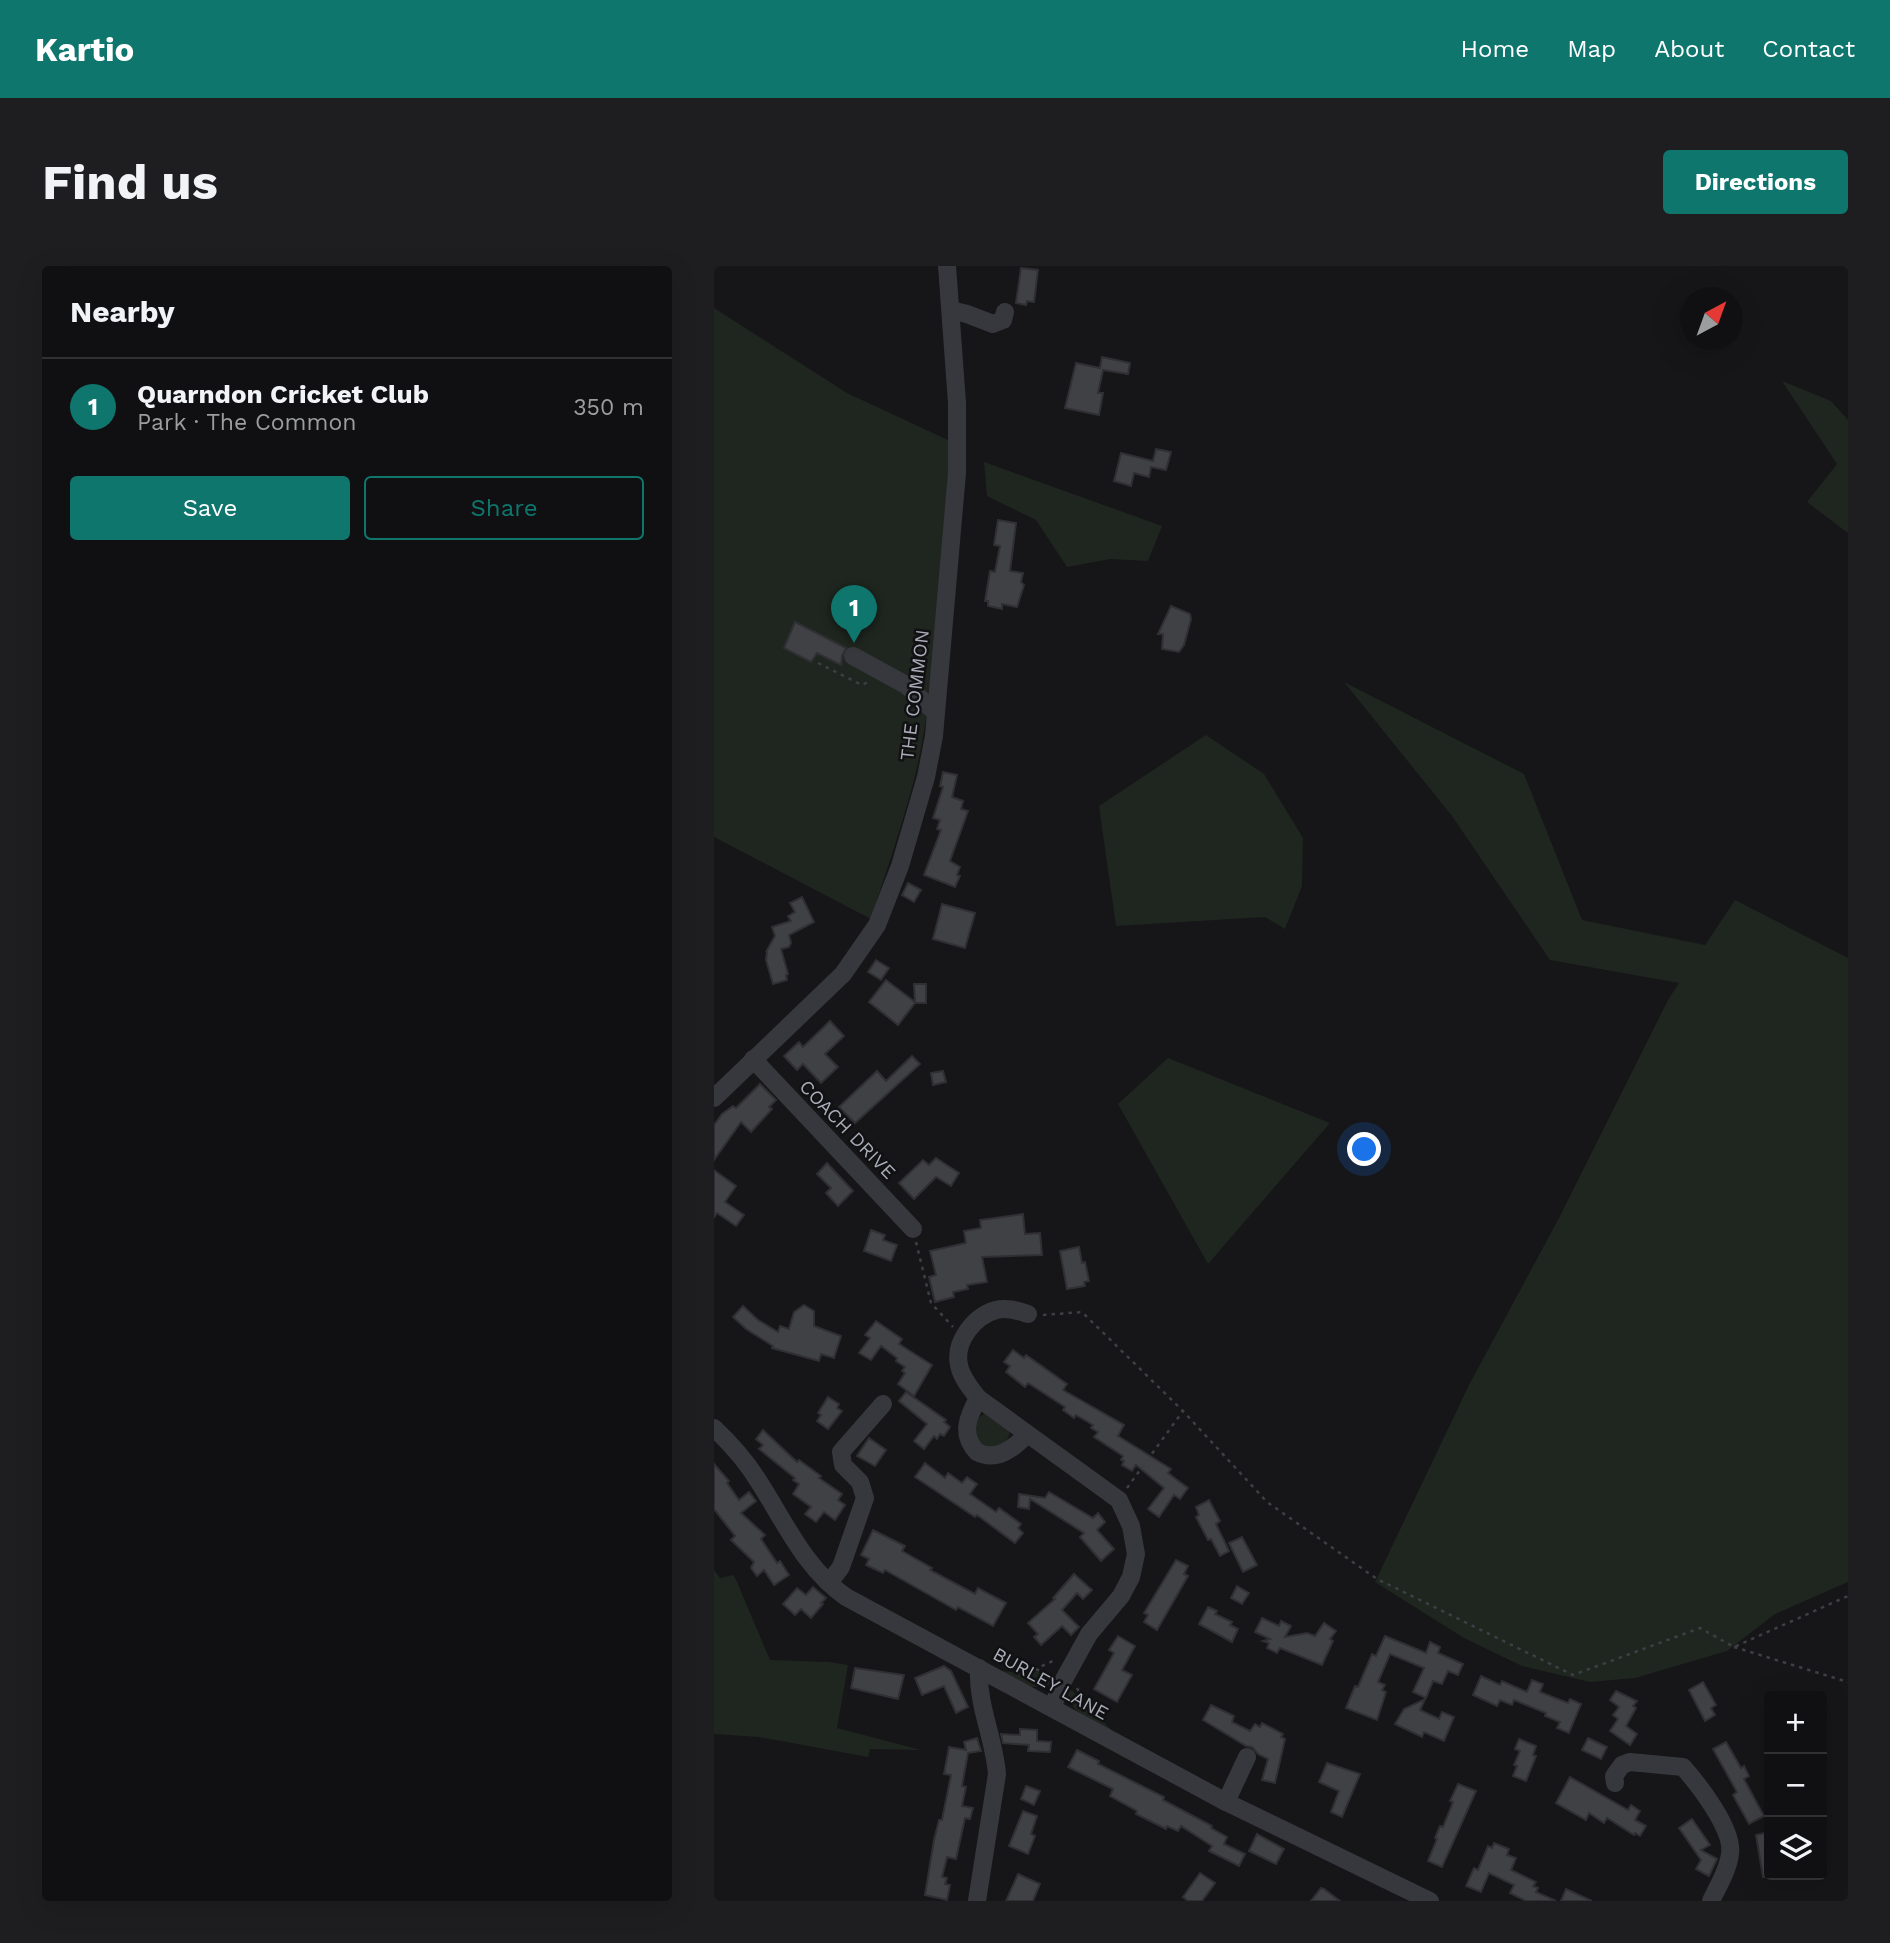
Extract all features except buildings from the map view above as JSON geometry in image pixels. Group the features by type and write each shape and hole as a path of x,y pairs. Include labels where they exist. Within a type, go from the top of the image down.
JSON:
{"street":[{"name":"THE COMMON","path":"714,1098 843,974 877,925 911,832 934,736 957,473 957,403 947,266"},
{"path":"951,310 993,324 1003,320 1005,312"},
{"path":"853,656 906,685 936,712"},
{"name":"COACH DRIVE","path":"753,1059 913,1229"},
{"path":"1033,1315 1005,1309 995,1310 981,1317 962,1337 958,1354 959,1366 969,1387 978,1398 1119,1500 1130,1527 1136,1554 1131,1577 1121,1597 1066,1660 1052,1708"},
{"path":"978,1398 968,1417 966,1433 977,1452 993,1456 1003,1453 1017,1446 1027,1434"},
{"path":"829,1583 841,1567 865,1498 860,1482 843,1465 841,1452 883,1404"},
{"name":"BURLEY LANE","path":"714,1428 744,1460 796,1544 829,1583 846,1597 1226,1802 1430,1901"},
{"path":"976,1901 997,1774 995,1755 979,1692 979,1668"},
{"path":"1226,1802 1247,1757"},
{"path":"1615,1783 1614,1776 1622,1765 1630,1762 1684,1767 1693,1778 1730,1838 1730,1854 1711,1901"}],"path":[{"path":"818,663 862,685 884,673"},
{"path":"913,1229 931,1303 962,1337"},
{"path":"1033,1315 1082,1312 1183,1411 1267,1502 1377,1579 1573,1675 1700,1628 1734,1647 1848,1682"},
{"path":"1119,1500 1183,1411"},
{"path":"1734,1647 1848,1596"},
{"path":"1013,1671 1033,1670 1066,1660 1079,1692 1097,1715"}],"shaded area":[{"path":"714,308 847,393 950,441 939,612 930,694 915,776 871,919 714,837"},
{"path":"1782,381 1831,401 1848,420 1848,533 1807,502 1837,464"},
{"path":"984,462 1162,526 1148,561 1110,559 1067,567 1036,520 987,496"},
{"path":"1344,682 1524,774 1582,920 1705,945 1735,900 1848,958 1848,1582 1775,1614 1727,1651 1635,1678 1590,1682 1522,1666 1464,1638 1375,1582 1469,1385 1559,1218 1679,983 1550,960 1452,816"},
{"path":"1206,735 1264,774 1303,838 1302,886 1285,929 1265,917 1116,926 1099,806"},
{"path":"1168,1058 1330,1123 1208,1264 1118,1104"},
{"path":"985,1414 1010,1431 1006,1441 998,1446 977,1443 974,1428 980,1416"},
{"path":"714,1570 720,1578 734,1575 770,1660 848,1665 837,1728 921,1750 870,1749 868,1757 759,1737 714,1734"},
{"path":"1001,1671 1036,1671 1056,1681 1034,1687"},
{"path":"1067,1687 1116,1734 1077,1710 1071,1704"}],"place":[{"name":"Quarndon Cricket Club","path":"854,643"}]}
